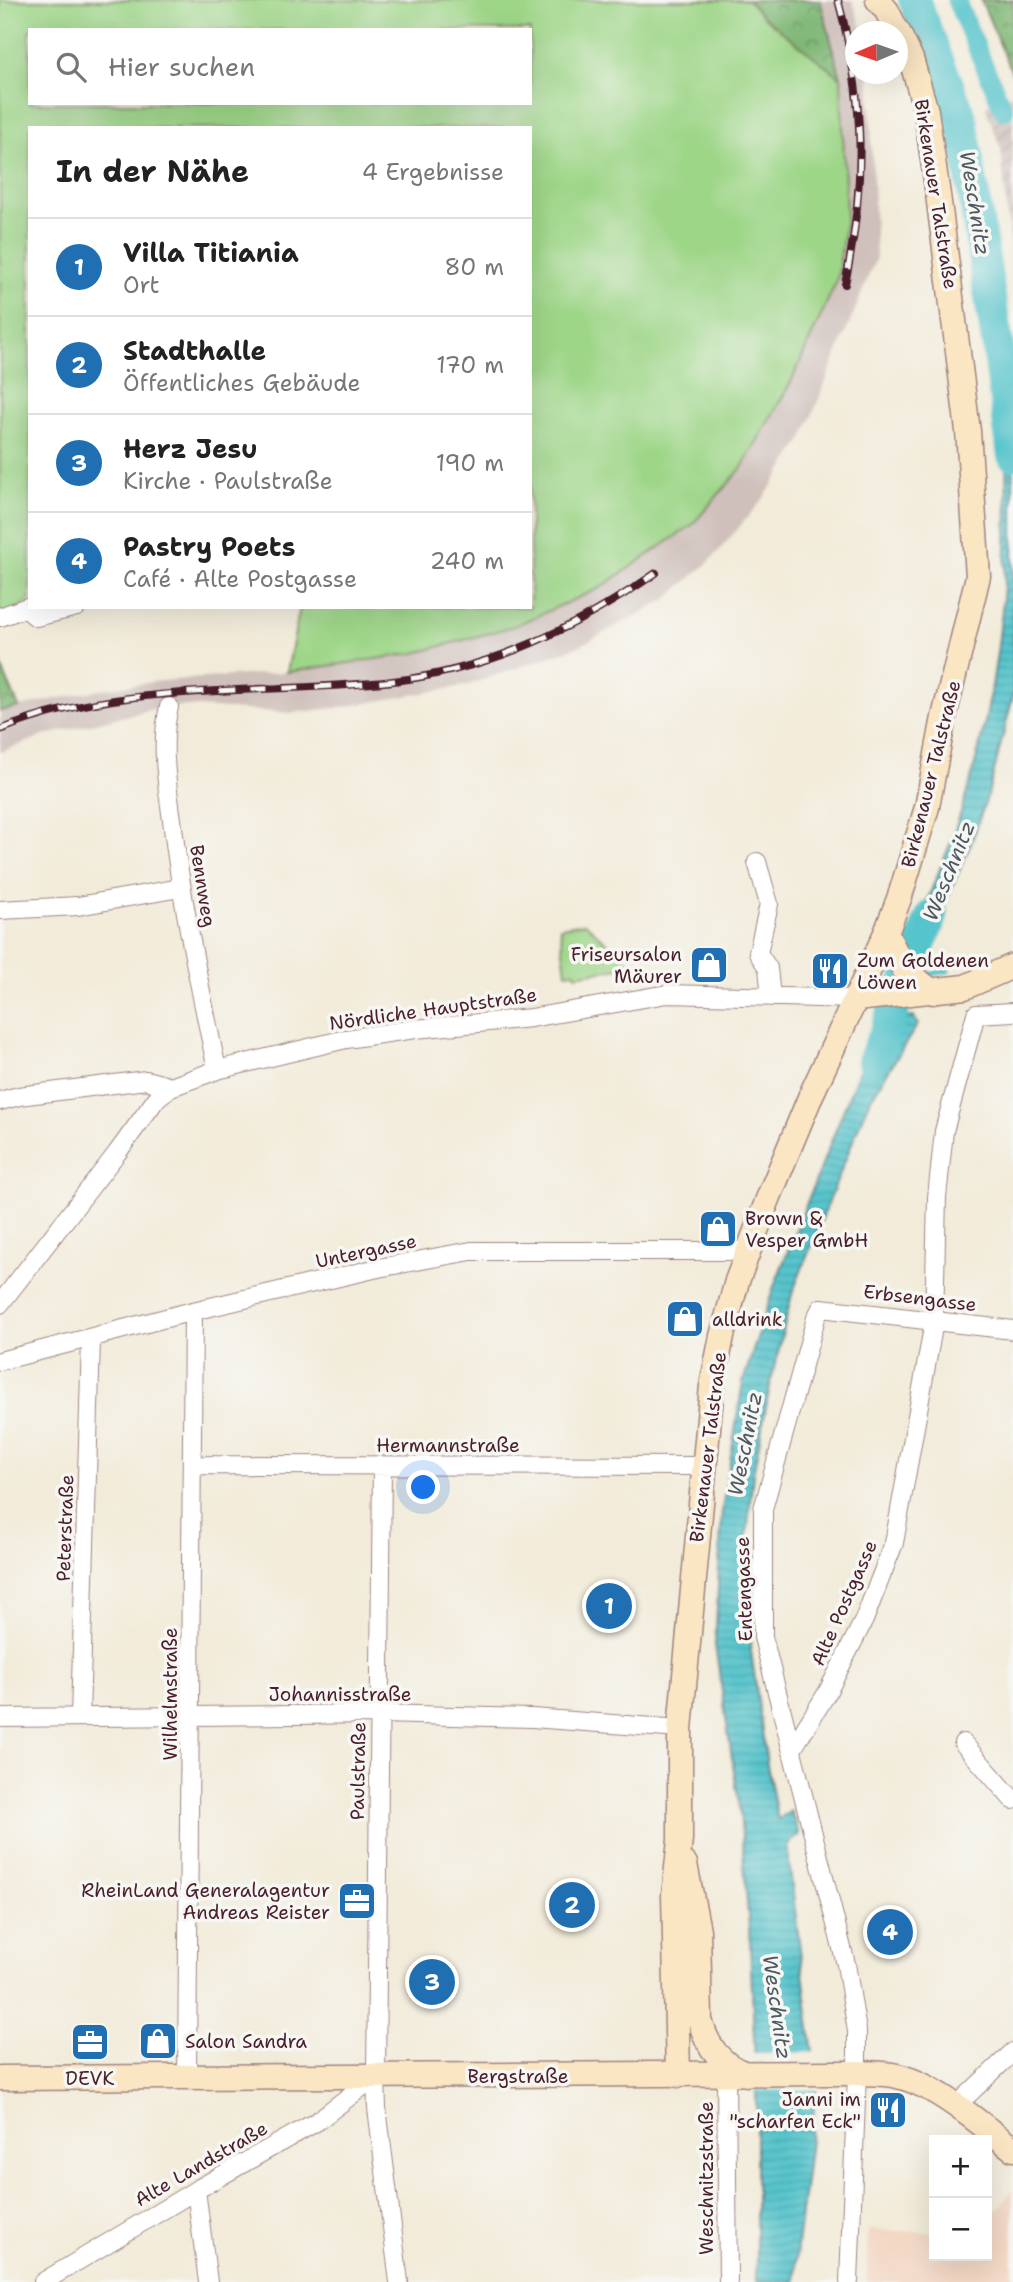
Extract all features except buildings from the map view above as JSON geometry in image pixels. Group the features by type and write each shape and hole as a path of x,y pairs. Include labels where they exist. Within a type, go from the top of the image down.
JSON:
{"main road":[{"name":"Birkenauer Talstraße","path":"878,0 892,21"},
{"name":"Birkenauer Talstraße","path":"678,2075 674,1895 680,1840 680,1729 712,1386 722,1336 749,1251 811,1095 889,941 927,807 944,717 978,576 968,431 937,189 926,111 908,53"},
{"path":"889,941 905,971 947,990"},
{"path":"861,998 947,990 1013,966"},
{"path":"680,1840 698,1930 701,2020 710,2048 737,2074"},
{"path":"678,2075 685,2067 701,2020"},
{"name":"Bergstraße","path":"0,2078 845,2073 893,2075 916,2082 956,2106 1013,2149"}],"street":[{"path":"0,617 27,607"},
{"path":"29,609 36,617 69,609"},
{"name":"Bennweg","path":"169,707 166,720 167,778 180,888 218,1070"},
{"path":"757,862 769,904 758,953 768,968 771,997"},
{"path":"0,910 78,906 180,888"},
{"path":"947,990 976,1014 1013,1013"},
{"name":"Nördliche Hauptstraße","path":"0,1304 157,1098 171,1087 218,1070 346,1039 415,1029 531,1018 667,994 861,998"},
{"name":"Alte Postgasse","path":"793,1748 827,1693 864,1620 894,1543 934,1322 937,1197 944,1131 976,1014"},
{"path":"0,1101 19,1096 146,1080 171,1087"},
{"name":"Untergasse","path":"0,1361 193,1311 378,1268 471,1251 749,1251"},
{"name":"Erbsengasse","path":"821,1308 1013,1330"},
{"name":"Entengasse","path":"793,1748 763,1637 763,1508 821,1308"},
{"name":"Wilhelmstraße","path":"187,2077 193,1311"},
{"name":"Peterstraße","path":"80,1717 91,1339"},
{"name":"Hermannstraße","path":"192,1465 704,1466"},
{"name":"Paulstraße","path":"382,1467 376,2076 377,2108 399,2282"},
{"name":"Johannisstraße","path":"0,1718 380,1714 532,1718 680,1729"},
{"path":"963,1743 1013,1800"},
{"path":"793,1748 801,1793 846,1964 856,2031 845,2073 849,2282"},
{"path":"956,2106 1013,2052"},
{"name":"Weschnitzstraße","path":"728,2282 737,2074"},
{"name":"Alte Landstraße","path":"47,2281 196,2190 316,2122 376,2076"},
{"path":"196,2190 208,2282"}],"shaded area":[{"path":"820,0 852,0 859,21 845,21 845,84 869,84 876,258 802,440 763,499 709,562 665,600 577,647 468,685 344,707 291,713 183,706 153,709 46,735 0,752 0,711 103,689 161,681 287,672 416,653 514,626 692,525 741,469 790,384 837,280 846,216 841,78"},
{"path":"1013,94 1013,280 1001,149 985,106"},
{"path":"1013,2190 1013,2282 867,2282 868,2230 929,2232 929,2261 992,2261 992,2210 997,2210"}],"green space":[{"path":"0,0 748,0 762,16 841,78 846,216 837,280 790,384 741,469 692,525 600,588 514,626 416,653 287,672 300,609 532,609 532,126 28,126 28,602 0,624"},
{"path":"748,0 820,0 841,78 762,16"},
{"path":"981,0 1013,0 1013,75"},
{"path":"0,664 19,707 0,711"},
{"path":"585,923 633,966 576,975 575,972 566,973 560,927"}],"water":[{"path":"1013,435 1013,696 989,791 972,841 921,959 908,949 908,943 956,826 973,772 996,662 1006,549 1005,436"},
{"path":"914,1017 918,1024 868,1103 792,1294 771,1381 753,1474 746,1545 748,1630 767,1765 778,1820 791,1811 799,1834 787,1846 817,2084 795,2282 756,2282 756,2087 750,1942 740,1811 715,1645 722,1510 743,1382 773,1289 877,1025"}],"pier":[{"path":"816,2052 819,2090 752,2090 751,2053"}],"waterway":[{"name":"Weschnitz","path":"914,0 962,120 1013,455"},
{"path":"956,0 1004,111"},
{"name":"Weschnitz","path":"873,1062 932,915"},
{"path":"924,975 948,971"}],"railway":[{"path":"838,0 853,72 860,142 857,211 845,284"},
{"path":"0,730 47,714 145,696 393,681 464,667 498,656 563,628 595,612 656,573"}],"place":[{"name":"Friseursalon Mäurer","path":"709,965"},
{"name":"Zum Goldenen Löwen","path":"830,971"},
{"name":"Brown & Vesper GmbH","path":"718,1229"},
{"name":"alldrink","path":"685,1319"},
{"name":"Villa Titiania","path":"609,1606"},
{"name":"RheinLand Generalagentur Andreas Reister","path":"357,1901"},
{"name":"Stadthalle","path":"572,1905"},
{"name":"Pastry Poets","path":"890,1932"},
{"name":"Herz Jesu","path":"432,1982"},
{"name":"Salon Sandra","path":"158,2041"},
{"name":"DEVK","path":"90,2042"},
{"name":"Janni im \"scharfen Eck\"","path":"888,2110"}]}
